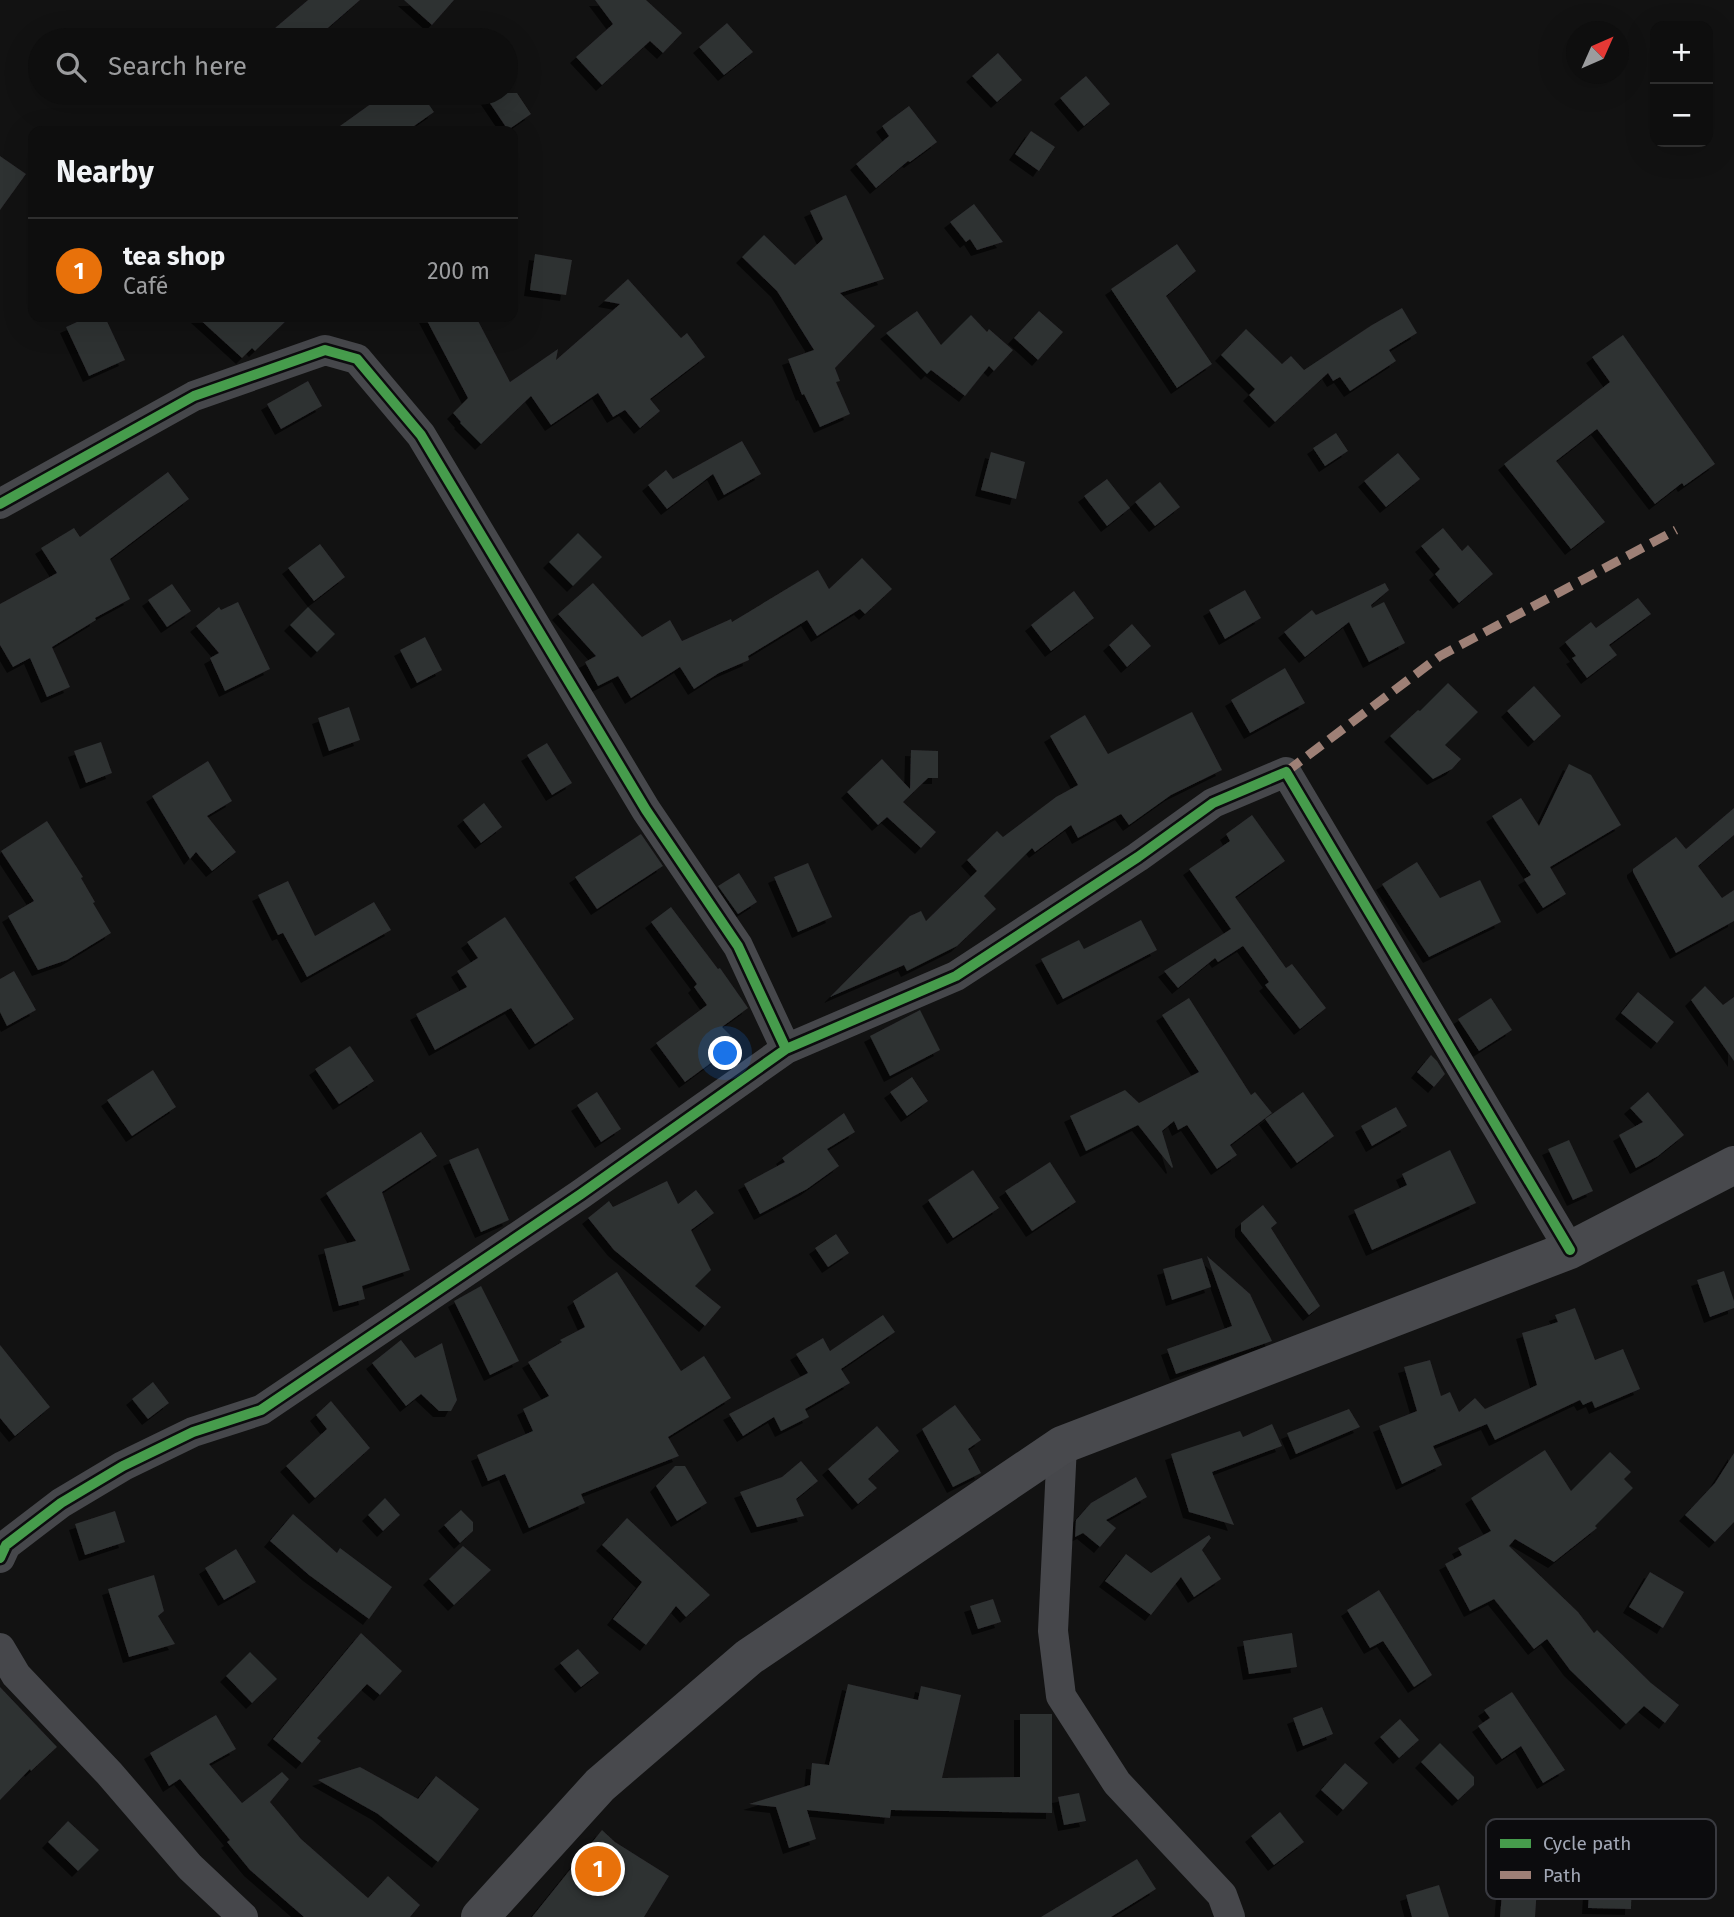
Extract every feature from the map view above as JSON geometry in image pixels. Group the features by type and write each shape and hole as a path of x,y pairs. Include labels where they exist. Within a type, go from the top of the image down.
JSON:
{"highway":[{"path":"480,1917 600,1785 749,1657 1062,1445 1570,1250 1734,1165"}],"street":[{"path":"0,504 194,396 325,351 357,359 421,435 646,810 738,946 786,1049"},
{"path":"0,1558 6,1545 61,1503 124,1466 193,1432 261,1410 581,1194 786,1049 956,976 1138,857 1213,803 1286,772 1570,1250"},
{"path":"1062,1445 1053,1631 1061,1696 1117,1783 1222,1895 1230,1917"},
{"path":"0,1647 16,1675 109,1773 190,1867 243,1917"}],"building":[{"path":"308,0 360,0 328,28 275,28"},
{"path":"404,0 454,0 432,25"},
{"path":"595,0 646,0 682,33 663,53 650,41 602,85 576,57 613,24"},
{"path":"727,23 753,52 724,75 699,47"},
{"path":"998,53 1022,80 997,102 972,76"},
{"path":"1086,76 1110,104 1084,126 1060,98"},
{"path":"518,94 531,114 514,126 505,126 491,105 518,105"},
{"path":"369,105 429,105 434,112 414,126 340,126"},
{"path":"909,106 937,142 908,161 876,188 856,164 889,136 882,126"},
{"path":"1031,131 1055,147 1039,171 1015,154"},
{"path":"0,156 26,174 0,210"},
{"path":"846,195 884,279 840,293 875,326 835,368 840,381 836,382 850,414 820,427 804,394 802,395 788,359 814,350 777,291 742,257 764,235 795,265 823,239 810,211"},
{"path":"974,204 1003,242 977,250 970,239 966,242 950,222"},
{"path":"1177,244 1196,271 1166,296 1212,364 1177,388 1111,289"},
{"path":"535,254 572,260 566,295 530,290"},
{"path":"628,279 681,338 687,333 705,357 650,399 660,411 640,428 625,410 613,417 598,393 551,425 531,396 481,444 460,423 453,413 468,398 428,322 479,322 510,382 558,349 556,360 620,304 604,301"},
{"path":"1402,308 1417,333 1389,350 1396,361 1350,391 1340,377 1333,381 1328,373 1275,422 1249,395 1255,389 1221,355 1246,329 1282,364 1291,356 1304,370"},
{"path":"917,311 941,345 971,315 987,332 989,329 1013,350 994,371 989,366 965,396 931,370 927,374 886,333"},
{"path":"1039,311 1063,332 1038,360 1014,338"},
{"path":"77,322 107,322 125,360 89,376 66,327"},
{"path":"202,322 285,322 255,351 252,348 242,358"},
{"path":"1623,335 1715,464 1684,486 1682,483 1655,504 1597,429 1556,461 1605,522 1571,549 1504,464 1610,382 1592,357"},
{"path":"308,381 322,406 281,429 267,404"},
{"path":"1336,433 1348,451 1325,466 1313,448"},
{"path":"742,441 761,474 724,495 713,474 667,509 648,485 666,470 673,479"},
{"path":"991,452 1025,462 1016,499 981,490"},
{"path":"1398,453 1420,479 1386,507 1364,481"},
{"path":"168,472 189,499 110,559 130,599 95,618 96,620 52,647 70,687 47,697 30,658 13,667 0,645 0,604 57,573 41,548 74,528 80,537"},
{"path":"1107,479 1130,508 1107,526 1084,496"},
{"path":"1160,482 1180,507 1155,526 1135,502"},
{"path":"1443,528 1462,551 1468,545 1493,574 1459,603 1435,574 1440,569 1421,546"},
{"path":"578,533 602,557 573,586 549,562"},
{"path":"320,544 345,577 314,601 288,568"},
{"path":"862,558 892,589 865,614 860,609 817,636 807,620 748,656 749,660 719,673 694,689 680,667 631,698 618,676 598,686 585,662 596,656 558,614 593,583 642,637 670,620 682,641 731,619 732,622 818,570 829,589"},
{"path":"1385,583 1389,590 1371,605 1372,608 1384,602 1405,643 1369,662 1349,622 1305,657 1284,632 1312,610 1316,615"},
{"path":"172,584 191,611 167,627 148,600"},
{"path":"1245,590 1261,618 1225,639 1209,610"},
{"path":"1074,591 1094,618 1051,651 1031,625"},
{"path":"1638,598 1651,614 1609,645 1617,655 1587,678 1572,658 1576,656 1565,642 1591,622 1596,628"},
{"path":"238,602 270,669 225,691 210,658 219,653 196,626 219,607 221,610"},
{"path":"308,607 335,634 317,652 290,625"},
{"path":"1132,624 1151,646 1127,667 1109,645"},
{"path":"425,637 442,670 417,683 400,650"},
{"path":"1285,668 1305,703 1250,733 1231,700"},
{"path":"1448,683 1478,712 1445,745 1461,759 1452,769 1433,779 1390,736"},
{"path":"1534,686 1561,716 1534,741 1507,711"},
{"path":"349,707 360,740 329,751 318,718"},
{"path":"1192,712 1222,770 1171,795 1129,825 1121,814 1078,838 1071,825 1035,852 1032,848 984,896 996,909 957,946 907,971 904,965 830,997 910,916 921,911 926,921 977,871 967,860 997,831 1003,837 1056,797 1078,785 1050,736 1085,715 1108,754"},
{"path":"101,742 112,773 86,783 74,751"},
{"path":"547,743 572,783 552,795 527,755"},
{"path":"911,750 938,751 938,778 928,778 903,802 936,832 921,848 887,817 878,825 847,792 882,759 910,789"},
{"path":"208,761 232,801 207,816 236,852 212,871 196,852 190,859 152,796"},
{"path":"1569,764 1591,775 1621,825 1550,867 1566,894 1543,908 1524,879 1531,875 1492,816 1521,798 1539,826"},
{"path":"484,803 502,827 481,843 463,820"},
{"path":"1734,808 1734,835 1698,866 1722,898 1734,890 1734,921 1676,953 1633,869 1676,837 1686,849"},
{"path":"1252,815 1285,861 1235,897 1286,968 1292,964 1326,1008 1300,1029 1265,985 1269,982 1243,946 1218,962 1215,958 1178,988 1164,971 1231,929 1189,869 1230,841 1226,834"},
{"path":"47,821 83,877 81,878 95,902 93,903 111,933 67,960 38,970 8,916 34,901 1,851"},
{"path":"641,834 663,866 597,909 575,877"},
{"path":"1417,862 1440,898 1480,880 1501,922 1429,957 1382,884"},
{"path":"808,863 832,917 798,932 774,877"},
{"path":"739,873 757,902 738,914 718,886"},
{"path":"288,881 315,936 374,902 391,930 307,977 283,933 278,935 258,895"},
{"path":"671,907 748,1008 722,1027 738,1043 685,1082 656,1043 707,1005 694,987 697,984 651,922"},
{"path":"505,917 574,1019 535,1044 511,1008 435,1050 416,1014 467,987 457,971 478,958 467,942"},
{"path":"1141,920 1157,950 1063,999 1041,959 1079,940 1084,949"},
{"path":"14,971 36,1010 7,1026 0,1012 0,979"},
{"path":"1705,986 1723,1005 1734,997 1734,1061 1691,1000"},
{"path":"1638,992 1674,1022 1657,1043 1621,1013"},
{"path":"1189,998 1251,1095 1255,1092 1272,1113 1230,1145 1237,1155 1217,1169 1187,1125 1178,1130 1174,1121 1162,1131 1172,1168 1138,1125 1086,1151 1070,1116 1125,1090 1139,1103 1199,1072 1162,1015"},
{"path":"1491,998 1512,1030 1479,1051 1458,1019"},
{"path":"920,1010 940,1050 890,1076 870,1036"},
{"path":"350,1046 374,1081 339,1104 315,1069"},
{"path":"1431,1055 1445,1074 1434,1087 1417,1072"},
{"path":"153,1070 176,1107 132,1136 107,1100"},
{"path":"912,1077 928,1101 907,1116 890,1092"},
{"path":"597,1092 621,1129 601,1142 577,1105"},
{"path":"1303,1092 1334,1136 1297,1163 1265,1119"},
{"path":"1648,1092 1684,1135 1658,1156 1636,1168 1619,1135 1643,1122 1630,1108"},
{"path":"1396,1107 1407,1126 1372,1146 1361,1126"},
{"path":"844,1113 855,1132 827,1149 839,1166 807,1189 760,1214 744,1184 785,1162 782,1158"},
{"path":"421,1132 437,1156 382,1192 410,1270 362,1286 365,1299 339,1306 324,1249 356,1241 326,1193"},
{"path":"1569,1140 1593,1191 1573,1200 1548,1149"},
{"path":"478,1148 509,1220 481,1232 449,1160"},
{"path":"1450,1150 1476,1203 1372,1250 1354,1210 1407,1185 1402,1174"},
{"path":"1050,1162 1076,1202 1032,1231 1005,1191"},
{"path":"973,1170 999,1208 953,1238 928,1200"},
{"path":"667,1181 678,1204 696,1190 714,1213 691,1230 711,1270 695,1286 721,1307 705,1326 614,1250 588,1218 609,1201 613,1207"},
{"path":"1263,1205 1277,1223 1271,1228 1320,1306 1309,1315 1241,1231 1241,1223"},
{"path":"836,1234 849,1253 828,1267 815,1248"},
{"path":"1207,1256 1250,1294 1272,1341 1176,1374 1167,1349 1232,1326"},
{"path":"1202,1258 1211,1287 1172,1300 1163,1269"},
{"path":"1724,1271 1734,1308 1710,1317 1697,1280"},
{"path":"617,1272 681,1371 704,1356 731,1398 668,1437 679,1456 581,1494 585,1503 529,1528 505,1474 488,1481 477,1455 533,1431 523,1409 549,1396 528,1362 585,1327 573,1301"},
{"path":"481,1286 519,1361 490,1375 454,1301"},
{"path":"1575,1308 1595,1360 1623,1349 1640,1389 1595,1408 1592,1401 1583,1405 1580,1400 1495,1440 1487,1424 1433,1446 1442,1465 1402,1484 1379,1426 1417,1411 1404,1367 1430,1360 1441,1396 1450,1392 1459,1412 1475,1398 1485,1409 1537,1385 1522,1333 1558,1322 1555,1315"},
{"path":"883,1315 895,1332 841,1369 850,1383 805,1409 809,1417 781,1431 774,1417 743,1436 729,1414 808,1373 796,1354 823,1338 830,1351"},
{"path":"401,1340 415,1358 442,1343 457,1400 451,1411 439,1411 421,1394 406,1406 372,1363"},
{"path":"0,1345 50,1407 15,1436 0,1418"},
{"path":"153,1382 169,1403 148,1419 132,1399"},
{"path":"331,1401 370,1448 315,1498 286,1466 327,1429 316,1415"},
{"path":"955,1405 981,1440 968,1449 981,1473 953,1487 922,1429"},
{"path":"1349,1409 1360,1427 1296,1454 1287,1433"},
{"path":"1272,1424 1282,1446 1212,1472 1234,1525 1189,1512 1171,1454 1240,1431 1243,1437"},
{"path":"877,1426 899,1451 868,1479 877,1488 858,1504 828,1469"},
{"path":"1545,1450 1571,1491 1610,1452 1631,1472 1624,1479 1633,1488 1595,1526 1597,1528 1554,1562 1515,1539 1509,1546 1578,1612 1594,1633 1597,1630 1651,1683 1679,1705 1665,1723 1644,1706 1626,1724 1570,1670 1547,1639 1534,1649 1494,1599 1470,1611 1445,1564 1462,1555 1458,1548 1491,1531 1471,1498"},
{"path":"1734,1453 1734,1522 1715,1542 1685,1515 1715,1483"},
{"path":"801,1461 818,1481 796,1499 804,1516 757,1527 740,1492 782,1477"},
{"path":"675,1466 685,1466 707,1503 677,1521 656,1486"},
{"path":"1136,1477 1147,1497 1106,1520 1116,1528 1100,1547 1083,1533 1075,1537 1076,1520 1091,1503"},
{"path":"385,1498 400,1515 383,1531 368,1515"},
{"path":"461,1510 473,1522 473,1531 460,1543 444,1525"},
{"path":"115,1511 125,1542 85,1555 75,1524"},
{"path":"293,1514 337,1553 340,1548 392,1587 369,1619 309,1575 270,1541"},
{"path":"627,1518 710,1595 686,1617 676,1606 646,1645 613,1619 642,1582 602,1545"},
{"path":"1209,1535 1211,1538 1202,1550 1221,1579 1194,1597 1181,1577 1151,1615 1105,1581 1126,1554 1151,1573"},
{"path":"463,1546 491,1570 454,1605 429,1579"},
{"path":"236,1549 256,1582 224,1600 205,1568"},
{"path":"1650,1572 1684,1592 1663,1628 1629,1607"},
{"path":"154,1575 164,1611 158,1616 175,1644 129,1657 108,1589"},
{"path":"1379,1590 1432,1675 1414,1687 1383,1641 1370,1648 1347,1610"},
{"path":"993,1599 1001,1622 978,1629 970,1606"},
{"path":"361,1633 402,1671 380,1695 367,1684 317,1738 321,1741 302,1763 273,1739"},
{"path":"1292,1633 1297,1667 1249,1674 1243,1641"},
{"path":"578,1649 599,1673 581,1687 560,1663"},
{"path":"250,1652 277,1679 252,1703 226,1676"},
{"path":"848,1684 918,1700 921,1686 961,1695 942,1778 1020,1777 1020,1714 1052,1714 1052,1813 891,1810 890,1818 807,1810 816,1839 789,1848 776,1807 749,1804 810,1785 812,1763 829,1765"},
{"path":"0,1687 57,1747 31,1771 30,1769 0,1800"},
{"path":"1512,1692 1565,1770 1543,1783 1521,1746 1502,1759 1478,1726 1490,1718 1484,1710"},
{"path":"1322,1707 1333,1734 1303,1746 1293,1718"},
{"path":"216,1715 236,1749 209,1764 242,1803 282,1772 289,1779 270,1802 301,1839 368,1898 388,1876 420,1905 410,1917 304,1917 250,1870 227,1842 230,1840 180,1779 169,1786 150,1753"},
{"path":"1400,1719 1419,1740 1399,1758 1380,1737"},
{"path":"1440,1743 1474,1777 1474,1785 1458,1800 1421,1762"},
{"path":"1345,1763 1368,1783 1343,1810 1321,1790"},
{"path":"360,1767 418,1799 436,1776 479,1809 438,1862 378,1814 318,1780"},
{"path":"1079,1793 1086,1821 1064,1825 1058,1797"},
{"path":"1280,1812 1304,1842 1274,1865 1251,1836"},
{"path":"68,1821 99,1850 78,1871 48,1842"},
{"path":"602,1830 615,1842 669,1876 644,1917 532,1917"},
{"path":"1137,1859 1156,1889 1111,1917 1041,1917"},
{"path":"1439,1885 1449,1917 1412,1917 1406,1895"},
{"path":"1501,1899 1536,1899 1535,1917 1500,1917"},
{"path":"1589,1899 1631,1899 1631,1909 1588,1908"}],"marked path":[{"path":"1286,772 1440,656 1676,530"}],"cycle path":[{"path":"0,504 194,396 325,350 357,359 421,435 646,810 738,946 786,1049 956,976 1138,857 1213,803 1286,772 1570,1250"},
{"path":"0,1558 6,1545 61,1503 123,1466 193,1432 261,1410 581,1194 786,1049"}],"place":[{"name":"tea shop","path":"598,1869"}]}
